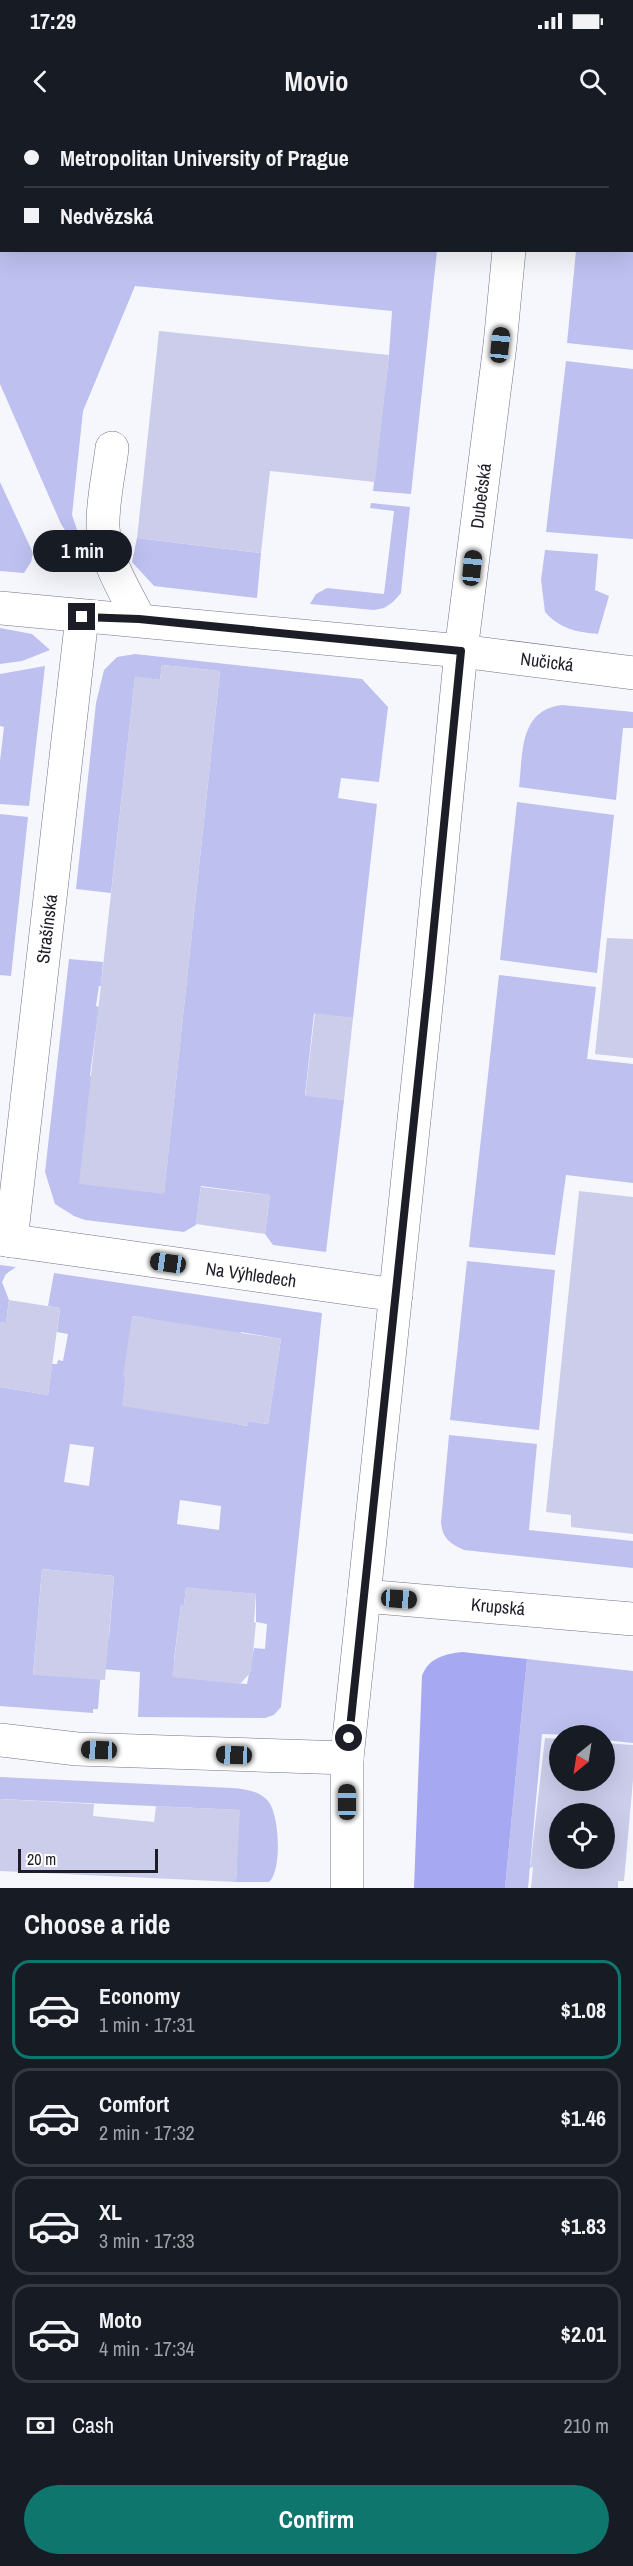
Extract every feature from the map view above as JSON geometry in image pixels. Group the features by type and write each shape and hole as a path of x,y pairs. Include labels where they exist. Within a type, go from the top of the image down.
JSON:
{"street":[{"name":"Dubečská","path":"347,1888 347,1758 461,651 509,252"},
{"path":"112,448 103,516 104,539 113,565 139,619"},
{"name":"Nučická","path":"0,608 82,617 139,619 461,651 633,673"},
{"name":"Strašínská","path":"5,1240 82,617"},
{"name":"Na Výhledech","path":"5,1240 396,1295"},
{"name":"Krupská","path":"364,1596 633,1619"},
{"path":"0,1740 77,1749 347,1758"}],"shaded area":[{"path":"0,252 437,252 411,494 373,491 392,311 135,286 83,411 72,515 82,544 75,545 61,524 0,384"},
{"path":"576,252 633,252 633,350 567,343"},
{"path":"566,361 633,369 633,539 546,532"},
{"path":"0,482 33,553 31,562 24,573 0,571"},
{"path":"371,503 410,507 401,593 384,608 374,610 310,604 316,594 327,588 384,594 394,511 370,508"},
{"path":"137,538 261,553 257,598 154,586 132,562"},
{"path":"545,550 598,554 595,590 609,596 598,634 569,629 545,612 541,580"},
{"path":"0,628 32,634 50,650 22,661 0,664"},
{"path":"135,654 362,679 388,707 379,782 341,778 338,798 377,804 353,1018 314,1014 305,1095 344,1100 326,1252 273,1245 265,1234 270,1195 201,1186 196,1225 184,1232 85,1220 55,1204 45,1172 69,959 103,962 96,1006 99,1007 90,1075 164,1193 220,671 162,665 160,680 135,677 111,893 76,889 96,703 104,670 117,657"},
{"path":"45,666 29,806 0,804 0,761 4,727 0,726 0,674"},
{"path":"562,705 633,712 633,728 623,728 616,800 519,787 523,747 531,724 538,715"},
{"path":"517,802 614,815 597,973 500,960"},
{"path":"0,814 28,817 11,976 0,975"},
{"path":"499,975 596,987 587,1059 633,1064 633,1183 566,1175 555,1255 469,1247"},
{"path":"467,1261 555,1270 539,1430 450,1420"},
{"path":"0,1265 16,1267 6,1274 2,1282 9,1300 6,1323 0,1322"},
{"path":"54,1273 322,1313 281,1707 274,1715 265,1718 138,1717 140,1672 101,1669 98,1709 93,1709 93,1713 0,1706 0,1387 48,1395 52,1364 57,1364 58,1360 63,1361 68,1334 57,1332 60,1308 48,1306","holes":["133,1316 241,1335 241,1332 281,1339 268,1424 248,1421 247,1426 123,1402","70,1444 94,1447 89,1486 64,1482","180,1500 221,1506 219,1530 177,1524","42,1569 114,1576 109,1637 33,1675","186,1588 256,1594 256,1622 267,1624 265,1649 254,1648 247,1684 177,1677 174,1659 181,1605 184,1605"]},
{"path":"449,1435 537,1444 529,1530 633,1541 633,1568 464,1550 451,1543 443,1532 441,1522"},
{"path":"462,1652 527,1659 505,1888 414,1888 422,1676 428,1665 438,1658"},
{"path":"527,1659 633,1671 633,1743 615,1741 615,1725 549,1725 549,1734 542,1734 528,1888 505,1888"},
{"path":"0,1777 233,1788 257,1793 268,1801 275,1818 278,1855 273,1876 269,1882 236,1882 239,1810 0,1799"}],"building":[{"path":"159,331 389,355 375,482 270,471 261,553 137,538"},
{"path":"162,665 220,671 164,1194 79,1184 135,676 160,680"},
{"path":"607,938 633,939 633,1058 595,1054"},
{"path":"315,1013 353,1018 344,1100 305,1096"},
{"path":"201,1187 270,1195 265,1234 196,1224"},
{"path":"579,1191 633,1197 633,1534 571,1527 571,1515 546,1512"},
{"path":"9,1300 60,1308 48,1395 0,1387 0,1322 6,1323"},
{"path":"132,1316 281,1339 268,1424 248,1421 248,1426 122,1406 126,1377 123,1376"},
{"path":"42,1569 114,1576 105,1680 33,1675"},
{"path":"186,1587 256,1594 254,1622 256,1623 251,1672 240,1684 172,1677 181,1605 184,1605"},
{"path":"545,1738 549,1738 549,1791 615,1791 615,1744 633,1745 633,1780 624,1881 618,1881 618,1888 531,1888 533,1867 530,1868"},
{"path":"0,1799 94,1804 93,1816 154,1822 156,1806 240,1810 236,1882 0,1871"}],"route":[{"path":"82,617 139,619 461,651 349,1738"}]}
